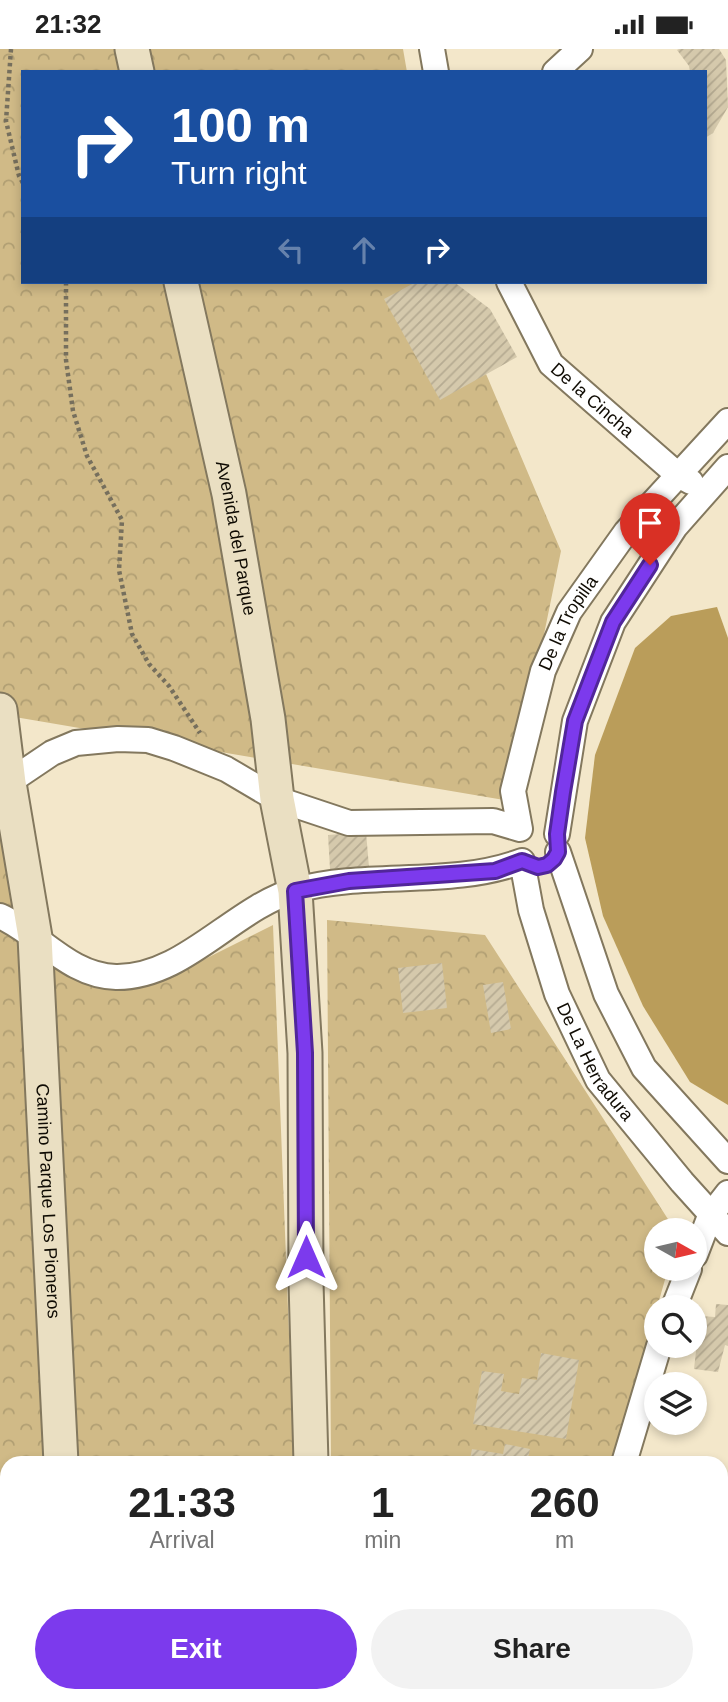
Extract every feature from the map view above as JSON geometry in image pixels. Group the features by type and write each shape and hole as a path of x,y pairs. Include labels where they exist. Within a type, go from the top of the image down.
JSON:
{"main road":[{"path":"132,49 137,70"},
{"name":"Avenida del Parque","path":"181,284 229,494 268,719 277,799 295,891"},
{"path":"0,710 5,785"},
{"name":"Camino Parque Los Pioneros","path":"5,785 35,937 61,1456"},
{"path":"295,891 305,1053 306,1282 311,1456"}],"street":[{"path":"432,49 436,70"},
{"path":"557,70 580,49"},
{"name":"De la Cincha","path":"510,284 551,363 678,475 706,492"},
{"name":"De la Tropilla","path":"520,829 513,791 543,671 569,612 626,532 728,421"},
{"path":"728,467 675,527 613,622 575,721 558,843 554,859 547,865 529,866 516,854 514,846 520,829 527,824 544,822 558,843 606,993 644,1068 728,1161"},
{"path":"5,785 52,753 76,743 118,739 148,740 226,769 277,799 349,823 493,821 520,829"},
{"path":"0,916 35,937 64,960 99,975 134,976 166,965 214,937 253,909 295,891 349,881 495,871 522,861"},
{"name":"De La Herradura","path":"522,861 531,910 557,994 598,1080 719,1224"},
{"path":"707,1240 719,1224 728,1193"},
{"path":"626,1456 655,1358"}],"path":[{"path":"11,49 6,121 21,180"},
{"path":"66,284 66,360 73,411 87,456 122,520 120,570 132,634 149,664 169,687 226,769"}],"green space":[{"path":"0,49 403,49 407,70 21,70 21,284 450,284 453,296 561,551 510,801 3,715 26,965 199,962 273,925 294,1456 0,1456"},
{"path":"327,920 485,935 667,1218 644,1218 644,1281 665,1281 661,1295 644,1295 644,1354 615,1456 331,1456"}],"shaded area":[{"path":"717,607 728,638 728,1105 690,1082 643,1006 603,916 585,838 595,755 635,648 671,616"}],"building":[{"path":"719,49 726,60 728,107 713,133 707,137 707,70 690,70 677,50"},
{"path":"412,284 457,284 490,309 517,357 440,400 384,299"},
{"path":"366,832 369,867 330,869 328,835"},
{"path":"442,963 447,1008 403,1013 398,968"},
{"path":"503,982 511,1029 491,1033 483,985"},
{"path":"716,1304 728,1305 728,1346 725,1345 718,1372 694,1369 695,1358 707,1358 707,1316 715,1317"},
{"path":"541,1353 579,1360 566,1439 473,1424 482,1371 504,1374 501,1391 519,1394 522,1378 537,1380"},
{"path":"505,1444 530,1449 528,1456 471,1456 472,1449 503,1454"}],"route":[{"path":"306,1257 305,1053 295,891 349,881 495,871 522,861 529,866 538,867 547,865 554,859 558,852 557,834 575,721 613,622 650,565"}]}
